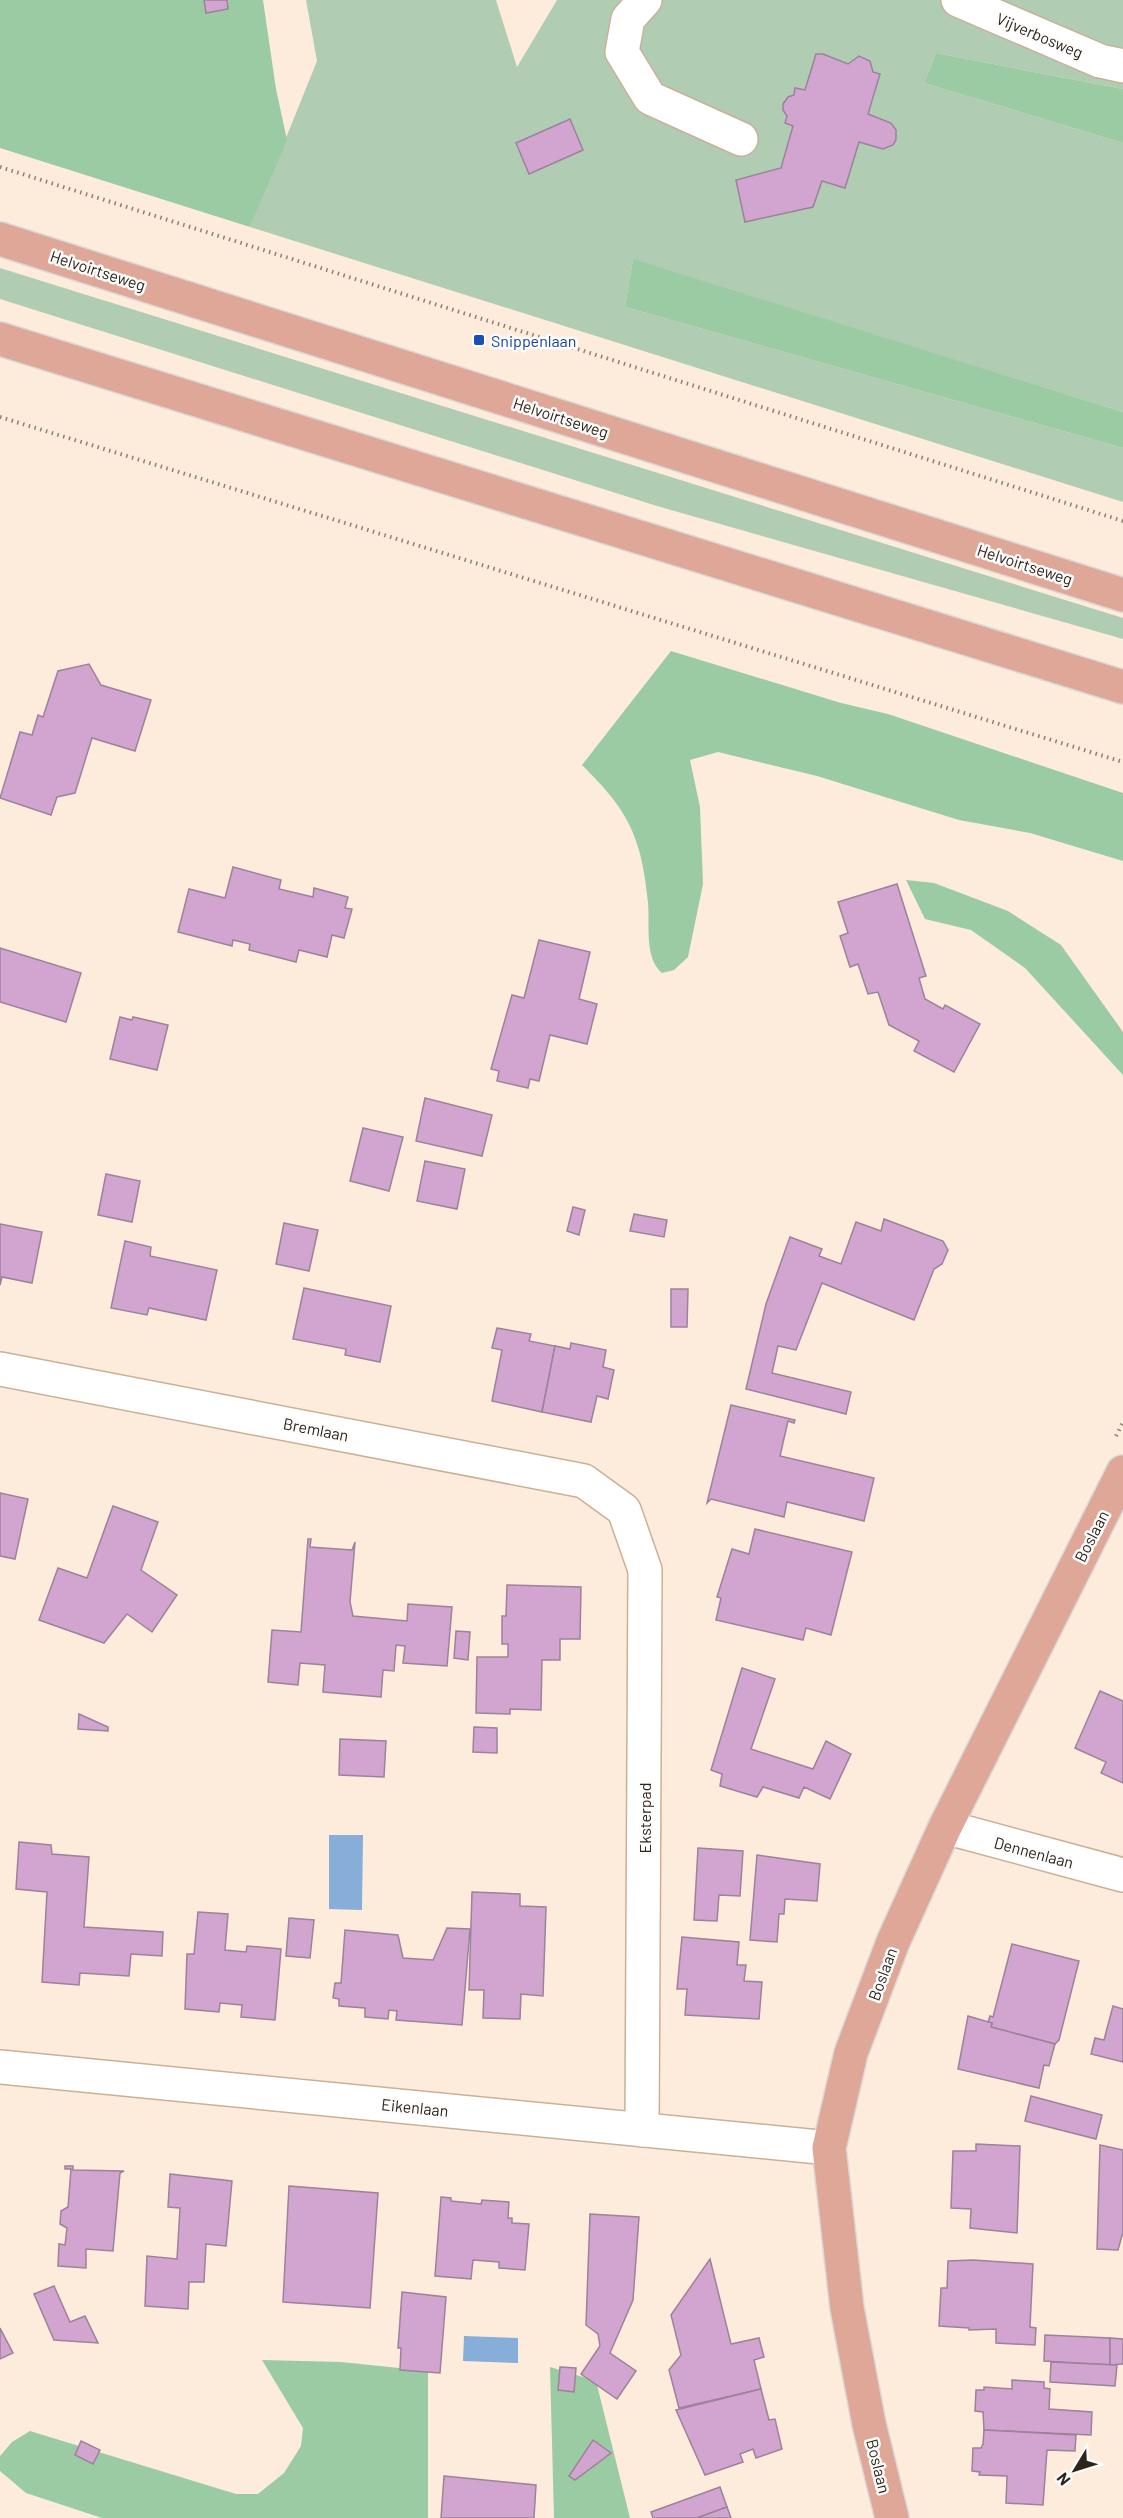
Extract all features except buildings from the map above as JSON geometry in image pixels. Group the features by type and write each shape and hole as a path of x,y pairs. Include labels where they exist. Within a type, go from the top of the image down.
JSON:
{"main road":[{"name":"Helvoirtseweg","path":"0,239 1123,595"},
{"path":"0,339 1123,687"},
{"name":"Boslaan","path":"892,2518 869,2424 847,2308 829,2148 851,2053 893,1942 945,1827 1114,1513 1123,1472"}],"street":[{"path":"645,0 628,19 622,52 650,98 741,139"},
{"name":"Vijverbosweg","path":"958,0 1100,61 1123,66"},
{"name":"Bremlaan","path":"0,1369 584,1481 624,1509"},
{"name":"Eksterpad","path":"624,1509 645,1570 642,2130"},
{"name":"Dennenlaan","path":"945,1827 1123,1875"},
{"name":"Eikenlaan","path":"0,2067 829,2148"}],"path":[{"path":"0,167 1123,521"},
{"path":"0,417 663,623 1123,762"}],"green space":[{"path":"0,0 263,0 276,89 287,140 250,227 0,148"},
{"path":"306,0 496,0 517,67 557,0 1123,0 1123,89 936,53 924,83 1123,143 1123,412 633,260 625,307 1123,448 1123,502 250,227 317,61"},
{"path":"936,53 1123,89 1123,143 924,83"},
{"path":"633,259 1123,412 1123,448 625,307"},
{"path":"0,268 1123,618 1123,639 657,506 0,299"},
{"path":"671,651 841,703 888,714 1123,793 1123,861 1030,833 959,820 817,776 718,752 690,760 700,807 703,884 688,957 674,970 662,973 652,959 650,950 645,880 633,832 614,801 582,765"},
{"path":"906,880 934,883 1008,911 1061,945 1123,1032 1123,1075 1025,968 971,930 925,919"},
{"path":"262,2360 341,2362 428,2371 428,2518 102,2518 26,2493 0,2471 0,2456 12,2442 30,2431 236,2494 258,2494 284,2473 301,2446 303,2428"},
{"path":"550,2367 596,2381 630,2518 554,2518"}],"water":[{"path":"329,1835 363,1835 362,1910 329,1909"},
{"path":"464,2336 518,2338 518,2363 463,2361"}],"place":[{"name":"Snippenlaan","path":"479,340"}]}
